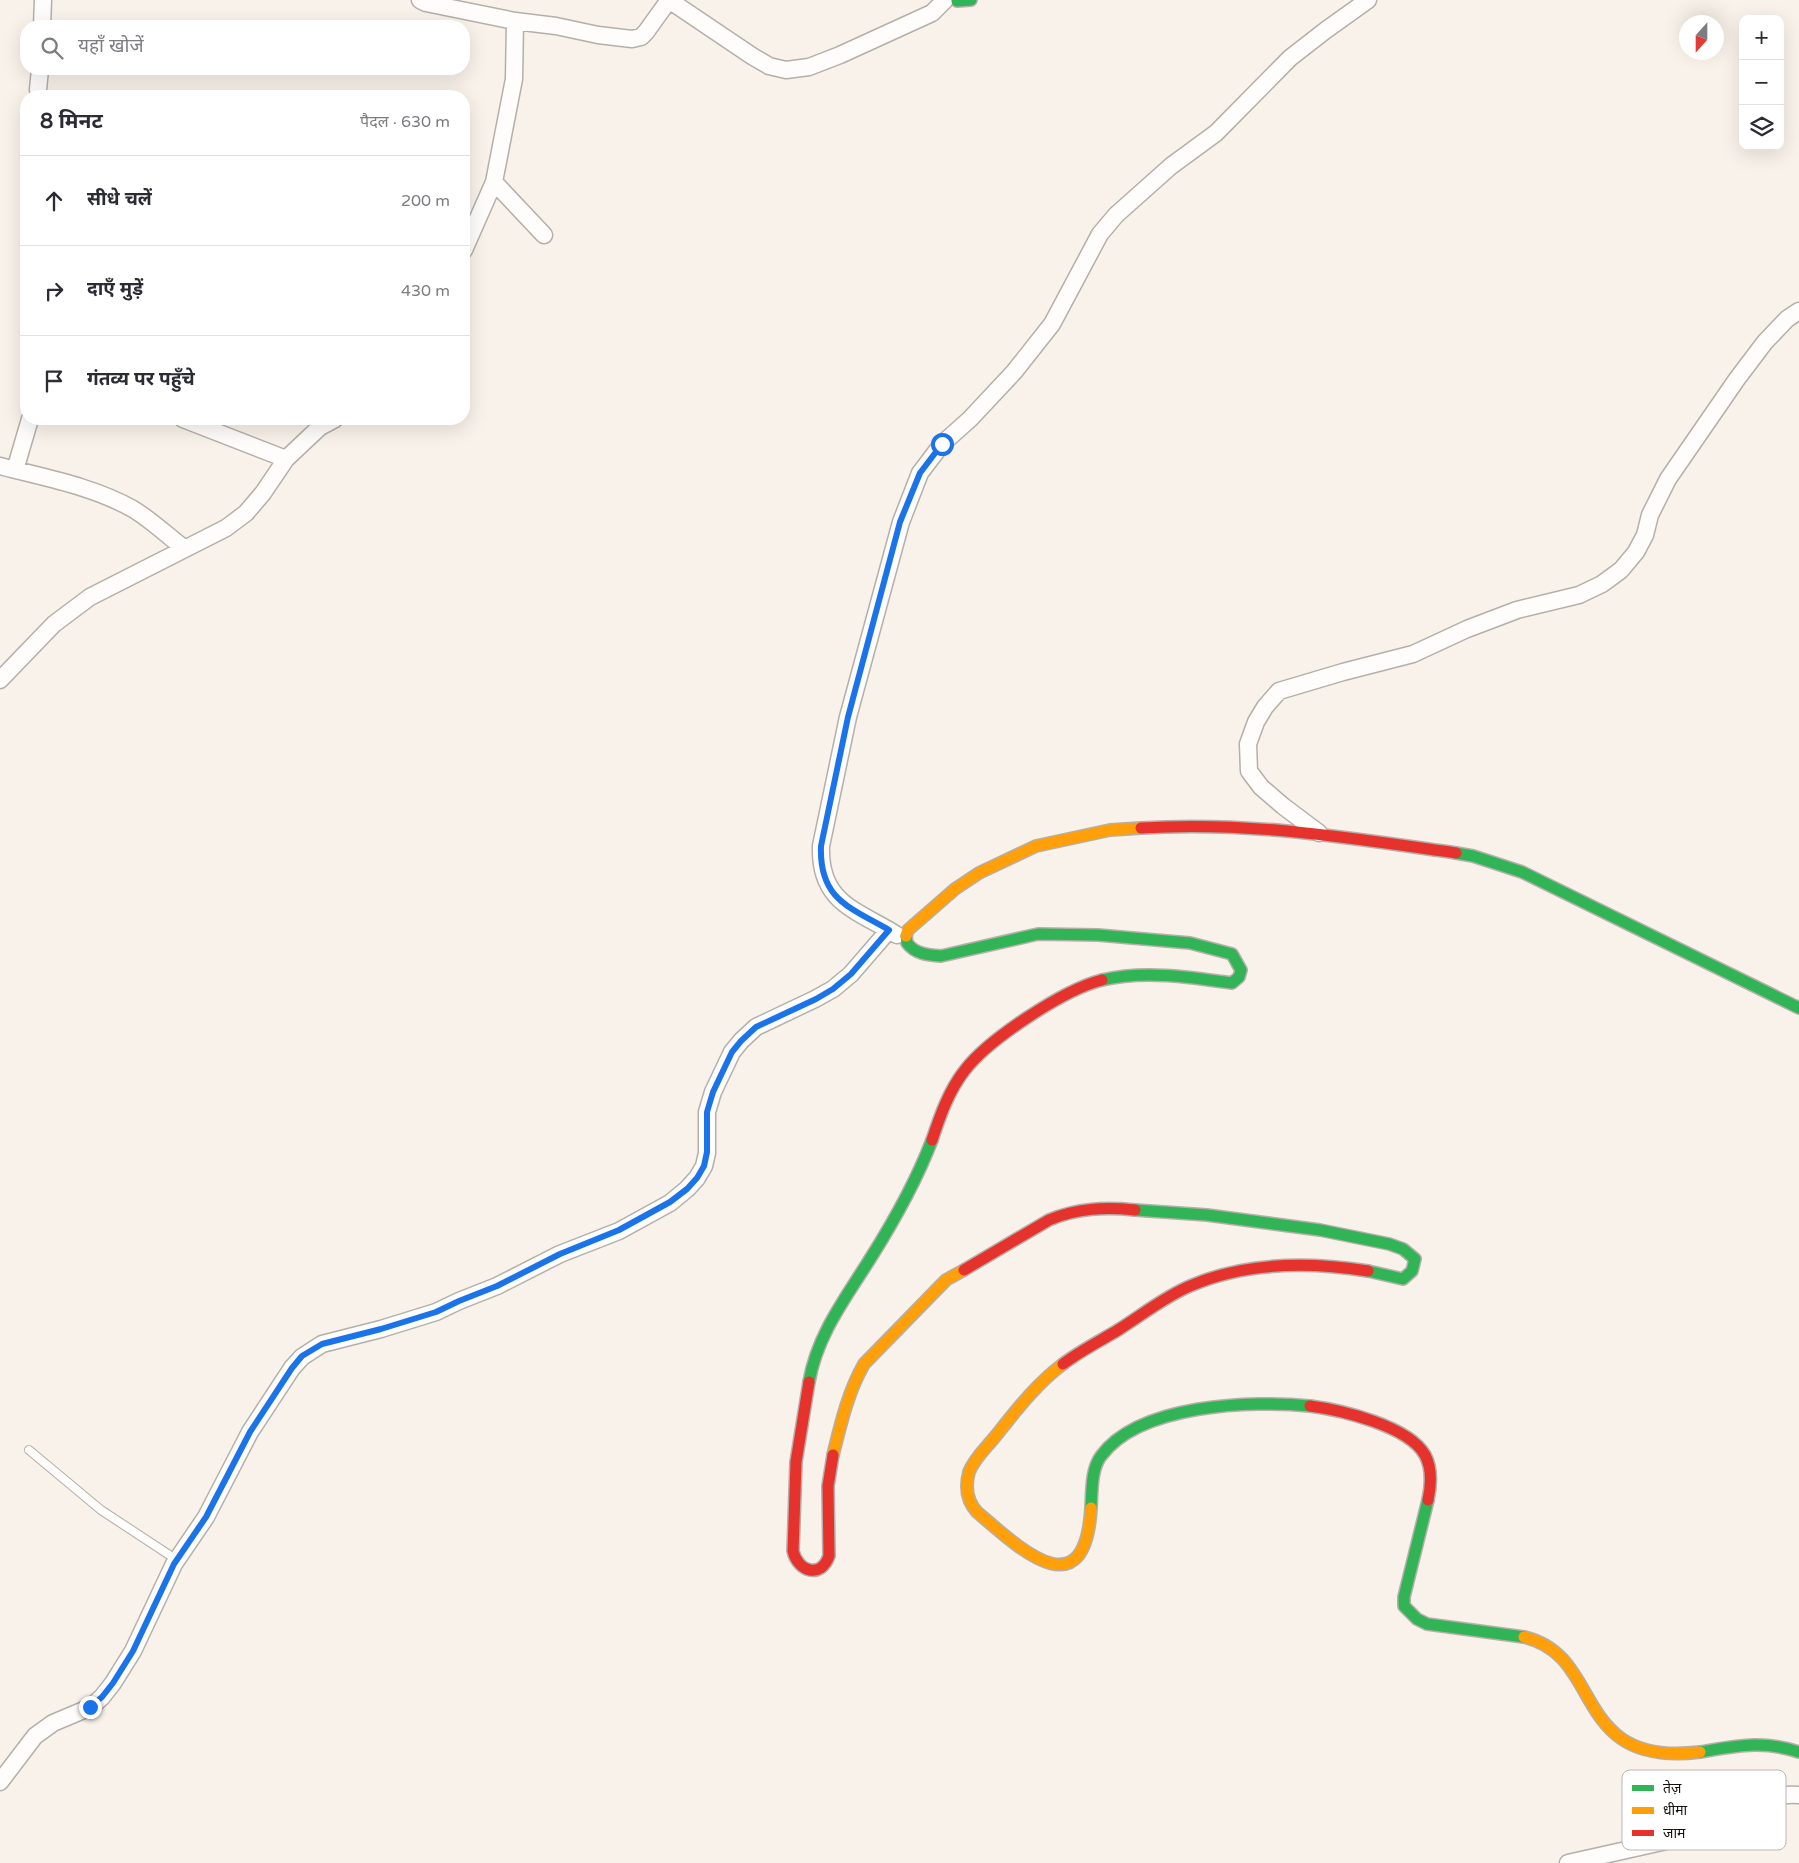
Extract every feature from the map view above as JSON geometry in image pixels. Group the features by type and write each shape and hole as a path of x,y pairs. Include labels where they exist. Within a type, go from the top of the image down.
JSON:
{"street":[{"path":"42,20 43,0"},
{"path":"420,0 426,3 515,21 632,39 641,37 646,32 669,0 752,56 769,66 786,70 809,67 840,55 957,0"},
{"path":"906,941 834,895 823,876 820,862 821,846 848,717 900,522 920,473 942,444 970,419 1014,372 1052,324 1100,234 1116,215 1171,166 1216,133 1290,58 1368,0"},
{"path":"470,236 494,182 514,79 515,21"},
{"path":"38,90 39,75"},
{"path":"494,182 544,235"},
{"path":"1320,834 1283,806 1261,786 1250,771 1248,744 1256,722 1265,706 1279,691 1413,654 1467,629 1517,610 1579,595 1602,584 1621,570 1636,552 1645,535 1650,515 1668,479 1766,342 1787,319 1799,311"},
{"path":"27,425 7,468 65,482 109,498 134,510 185,550"},
{"path":"198,425 286,459"},
{"path":"0,680 54,624 90,597 226,528 246,513 263,493 286,459 324,425"},
{"path":"1799,1008 1522,872 1473,856 1320,834 1261,828 1171,826 1110,830 1036,846 979,873 955,889 913,925 905,934 910,948 917,953 929,956 942,956 1038,934 1098,935 1180,943 1215,949 1232,954 1241,970 1239,977 1232,982 1188,977 1140,977 1108,979 1095,983 1066,995 1014,1028 988,1046 961,1075 951,1091 912,1187 828,1327 812,1366 800,1429 794,1497 793,1551 795,1560 802,1567 812,1570 820,1569 826,1564 829,1556 830,1538 828,1486 830,1469 848,1398 855,1380 874,1351 935,1290 956,1274 1009,1245 1049,1220 1062,1214 1080,1210 1113,1208 1167,1211 1320,1230 1403,1248 1411,1254 1415,1266 1410,1275 1403,1279 1368,1271 1322,1266 1283,1266 1213,1277 1170,1295 1118,1330 1067,1360 1028,1394 971,1466 966,1482 971,1507 1032,1556 1048,1564 1062,1566 1073,1561 1084,1551 1094,1475 1098,1460 1107,1447 1122,1434 1159,1418 1225,1406 1286,1404 1346,1412 1375,1421 1397,1431 1415,1442 1428,1457 1431,1480 1429,1495 1404,1597 1404,1606 1417,1619 1427,1624 1539,1640 1562,1657 1594,1710 1608,1729 1624,1742 1650,1752 1671,1754 1764,1744 1785,1746 1799,1752"},
{"path":"0,1782 35,1736 53,1722 90,1707 102,1697 133,1651 177,1560 206,1517 250,1432 287,1375 302,1356 322,1344 381,1329 436,1312 497,1286 560,1254 619,1230 670,1202 687,1189 697,1178 704,1166 707,1152 707,1112 713,1092 732,1052 756,1027 833,989 851,974 889,930"},
{"path":"1786,1795 1799,1795"},
{"path":"1568,1863 1626,1850"}],"lane":[{"path":"29,1450 101,1510 177,1560"}],"traffic: fast":[{"path":"957,1 971,0"},
{"path":"1456,853 1473,856 1522,872 1799,1008"},
{"path":"906,936 907,943 914,950 941,956 1038,934 1098,935 1190,943 1232,954 1241,970 1239,977 1232,983 1151,975 1134,975 1102,980"},
{"path":"809,1382 818,1349 825,1333 896,1216 912,1186 932,1140"},
{"path":"1135,1210 1207,1215 1320,1230 1389,1244 1403,1249 1415,1259 1412,1271 1403,1279 1368,1271"},
{"path":"1091,1508 1095,1467 1101,1456 1119,1439 1142,1425 1198,1409 1228,1405 1286,1404 1310,1406"},
{"path":"1428,1500 1404,1597 1404,1606 1417,1619 1427,1624 1524,1637"},
{"path":"1700,1752 1750,1745 1773,1746 1799,1752"}],"traffic: slow":[{"path":"906,936 908,930 955,889 979,873 1036,846 1110,830 1141,828"},
{"path":"833,1455 849,1397 864,1364 946,1280 964,1270"},
{"path":"1063,1364 1026,1399 977,1458 969,1472 968,1494 977,1512 1012,1541 1030,1554 1048,1562 1064,1564 1077,1557 1086,1539 1091,1508"},
{"path":"1524,1637 1549,1648 1567,1665 1609,1727 1629,1743 1658,1752 1700,1752"}],"traffic: jam":[{"path":"1141,828 1221,827 1299,832 1456,853"},
{"path":"932,1140 954,1086 976,1058 991,1044 1028,1017 1068,994 1102,980"},
{"path":"964,1270 1049,1220 1060,1216 1091,1209 1135,1210"},
{"path":"1063,1364 1171,1295 1211,1278 1255,1268 1278,1266 1323,1266 1368,1271"},
{"path":"809,1382 796,1462 793,1551 800,1564 810,1570 821,1568 829,1556 828,1486 833,1455"},
{"path":"1310,1406 1339,1411 1373,1421 1405,1436 1417,1445 1425,1455 1429,1466 1428,1500"}],"route":[{"path":"90,1707 102,1697 113,1683 133,1651 174,1564 206,1517 250,1432 302,1356 322,1344 381,1329 436,1312 497,1286 560,1254 619,1230 670,1202 687,1189 697,1178 704,1166 707,1152 707,1112 713,1092 732,1052 756,1027 833,989 851,974 889,930 834,895 823,876 820,862 821,846 848,717 900,522 920,473 942,444"}]}
